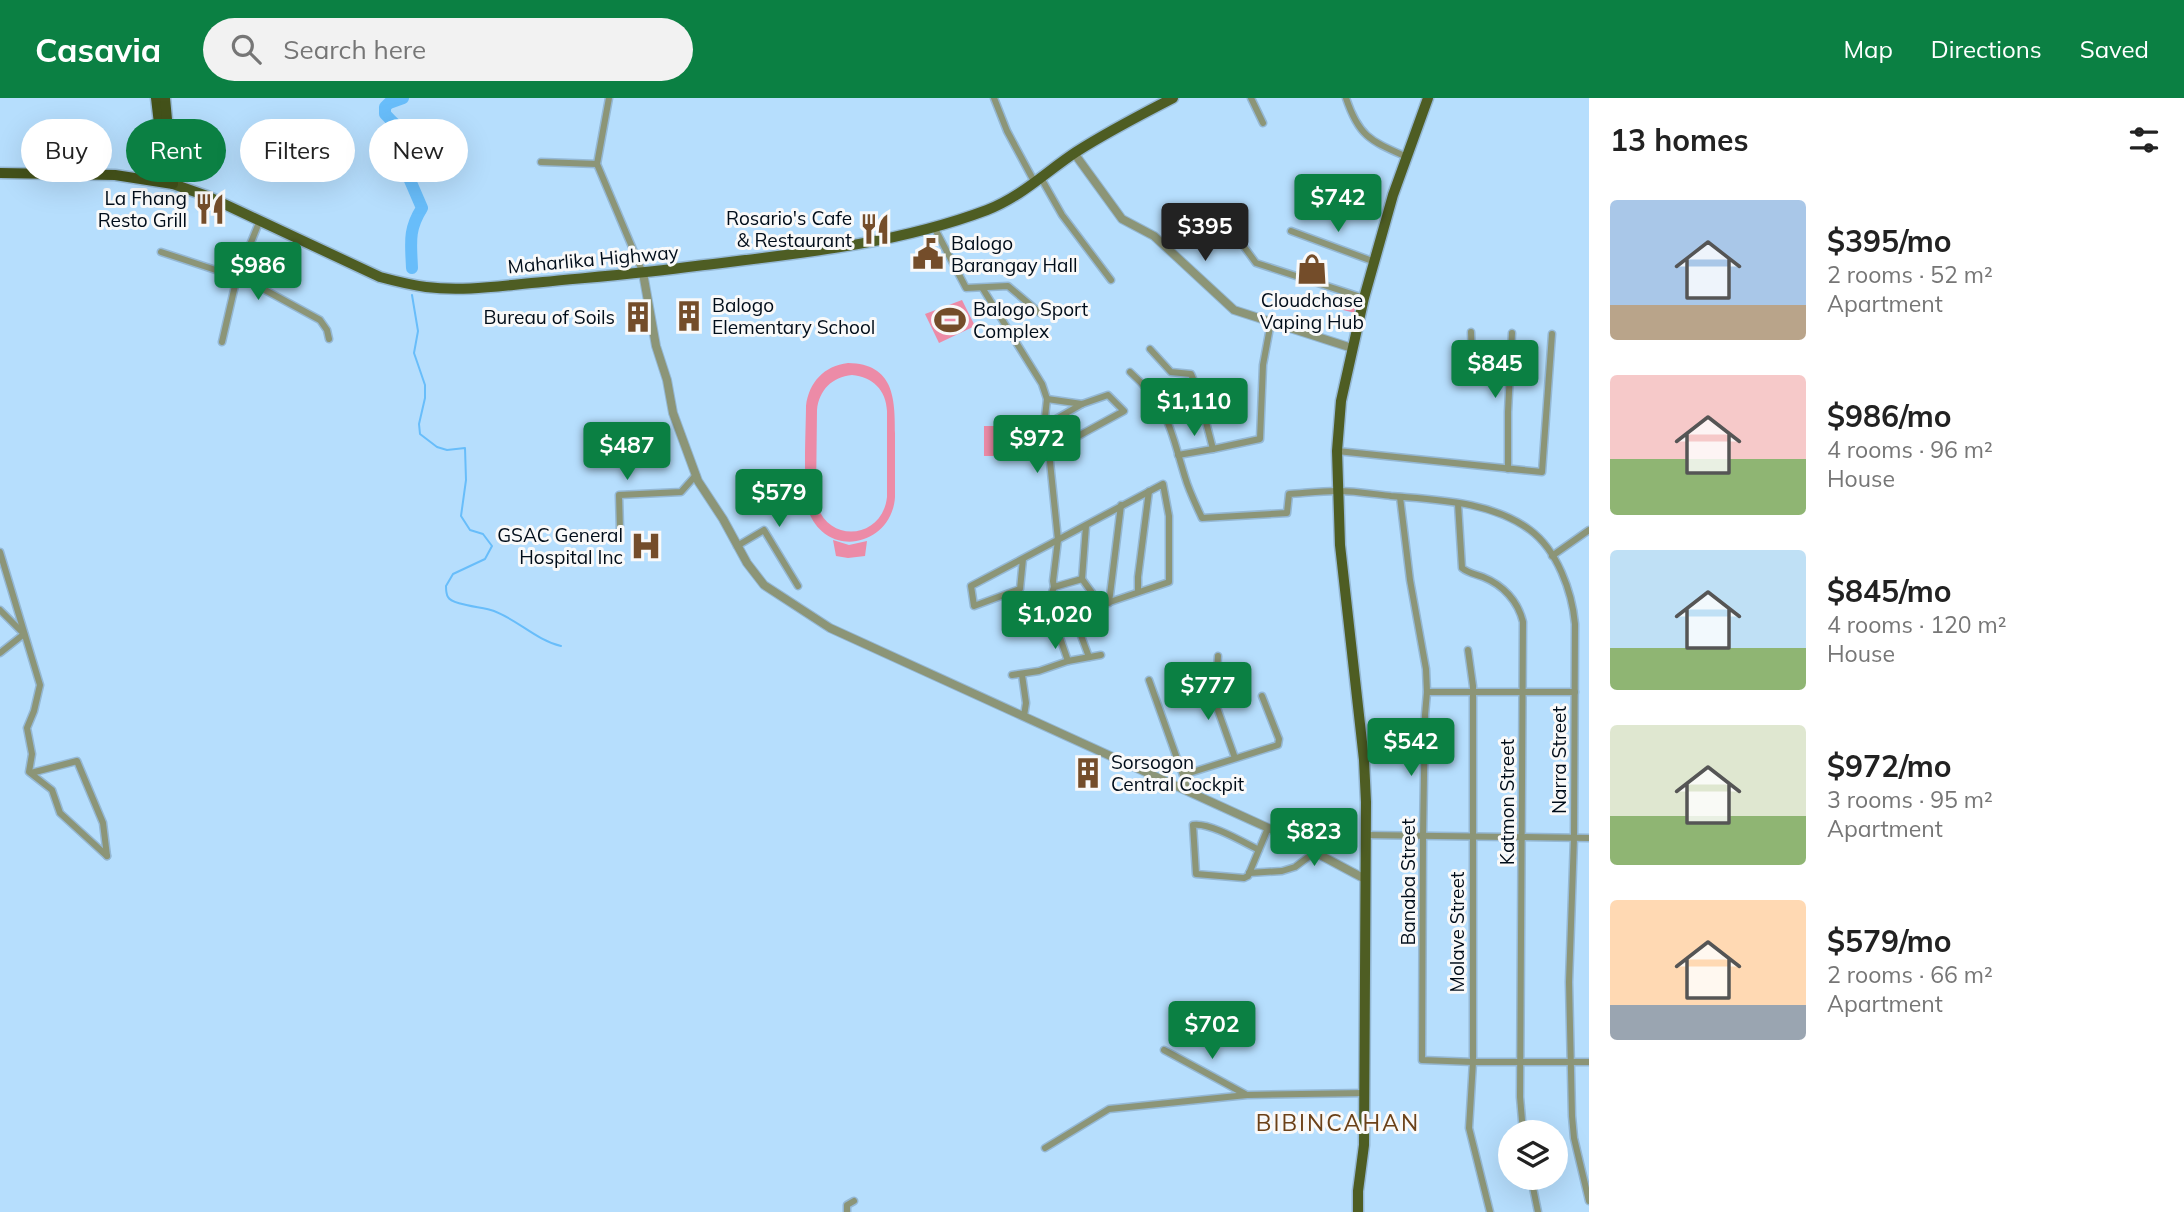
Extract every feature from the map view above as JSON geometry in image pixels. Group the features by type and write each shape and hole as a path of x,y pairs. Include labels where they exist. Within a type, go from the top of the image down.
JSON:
{"highway":[{"path":"156,98 168,183"},
{"path":"165,98 168,183"},
{"name":"Maharlika Highway","path":"0,173 115,175 168,183"}],"main road":[{"name":"Maharlika Highway","path":"168,183 207,196 380,277 428,287 459,288 643,273 809,253 934,228 989,209 1038,181 1074,153 1173,98"},
{"path":"1358,1212 1364,1145 1367,835 1364,760 1344,596 1337,452 1341,401 1364,298 1393,195 1428,98"}],"street":[{"path":"609,98 597,164 643,273 656,346 678,429 696,475 747,563 764,585 830,628 1268,828 1366,879"},
{"path":"994,98 1007,131 1038,181 1111,280"},
{"path":"1251,98 1263,123"},
{"path":"1346,98 1352,117 1364,134 1376,144 1407,157"},
{"path":"1074,153 1122,219 1154,236 1234,310 1352,348"},
{"path":"541,162 597,164"},
{"path":"1224,211 1231,229 1256,263 1364,298"},
{"path":"222,342 237,275 260,220"},
{"path":"934,228 967,288 1008,286 1040,313"},
{"path":"1291,231 1375,262"},
{"path":"161,252 237,275 320,320 327,330 329,340"},
{"path":"983,289 1042,384 1047,399 1044,426 1058,540 1054,587 1048,603 1068,661"},
{"path":"1129,372 1145,386 1164,411 1178,455 1260,439 1264,365 1271,322"},
{"path":"1471,332 1472,356 1511,364"},
{"path":"1508,469 1512,333"},
{"path":"1337,452 1542,472 1552,334"},
{"path":"1150,349 1171,372 1191,374 1213,449"},
{"path":"1044,426 1082,404 1108,395 1124,411 1049,452"},
{"path":"1047,399 1082,404"},
{"name":"Narra Street","path":"1178,455 1184,477 1202,518 1287,513 1289,494 1337,491 1400,497 1479,506 1530,530 1545,544 1552,556 1568,589 1573,608 1575,692 1571,1062 1573,1127 1586,1177 1589,1201"},
{"path":"620,530 619,495 681,492 696,475"},
{"path":"1023,559 1020,589 974,606 971,586 1163,484 1169,516 1169,582 1101,605 1082,579 1086,526"},
{"path":"1138,591 1149,491"},
{"name":"Banaba Street","path":"1400,497 1410,580 1426,669 1427,692 1423,836 1423,1060 1473,1062"},
{"name":"Katmon Street","path":"1458,504 1462,568 1499,585 1521,611 1523,622 1522,1120"},
{"path":"1109,603 1121,505"},
{"path":"737,546 764,530 798,586"},
{"path":"1552,556 1589,530"},
{"path":"0,552 40,685 27,728 32,754 29,772 52,790 60,813 107,856 103,823 77,761 31,773"},
{"path":"0,572 8,579"},
{"path":"1054,587 1082,579"},
{"path":"0,610 24,634"},
{"path":"1077,625 1089,657"},
{"path":"0,653 24,634"},
{"name":"Molave Street","path":"1468,650 1473,692 1473,1062 1469,1128 1490,1212"},
{"path":"1012,676 1101,655"},
{"path":"1218,656 1218,670 1214,675 1206,677 1235,758"},
{"path":"1022,675 1026,703 1024,716"},
{"path":"1149,680 1189,792"},
{"path":"1427,692 1575,692"},
{"path":"1183,775 1278,744 1262,696"},
{"path":"1259,850 1208,826 1197,823 1193,825 1196,874 1244,878 1247,878 1259,850 1268,828"},
{"path":"1367,835 1589,838"},
{"path":"1249,873 1282,871 1295,867 1315,852"},
{"path":"1164,1050 1247,1095"},
{"path":"1473,1062 1589,1062"},
{"path":"1045,1148 1109,1109 1247,1095 1365,1093"},
{"path":"1533,1190 1538,1212"},
{"path":"847,1212 847,1205 854,1201"}],"shaded area":[{"path":"1343,294 1359,298 1355,313 1339,309"},
{"name":"Balogo Sport Complex","path":"962,300 975,326 939,343 925,314"},
{"path":"839,365 864,365 876,370 884,377 893,398 895,497 891,513 883,526 872,535 859,540 832,538 820,529 810,515 806,494 808,397 819,377","holes":["859,376 877,386 886,404 887,497 883,512 874,523 851,532 828,523 820,512 816,497 817,410 820,396 828,386 838,378"]},
{"path":"984,426 1024,426 1024,456 984,456"},
{"path":"833,540 849,545 867,541 865,556 836,556"}],"waterway":[{"path":"403,98 389,103 385,107 385,114 406,133 418,138 433,139 434,143 409,178 422,208 412,230 412,268"},
{"path":"412,295 418,331 414,353 425,385 420,434 437,447 447,450 465,448 466,480 461,516 470,530 483,534 492,546 485,559 453,574 446,586 447,596 455,602 503,615 543,639 561,646"}],"place":[{"name":"La Fhang Resto Grill","path":"210,209"},
{"name":"Rosario's Cafe & Restaurant","path":"875,229"},
{"name":"Balogo Barangay Hall","path":"928,254"},
{"name":"Cloudchase Vaping Hub","path":"1312,269"},
{"name":"Balogo Elementary School","path":"689,316"},
{"name":"Bureau of Soils","path":"638,317"},
{"name":"Balogo Sport Complex","path":"950,320"},
{"name":"GSAC General Hospital Inc","path":"646,546"},
{"name":"Sorsogon Central Cockpit","path":"1088,773"}],"district":[{"name":"BIBINCAHAN","path":"1338,1122"}]}
